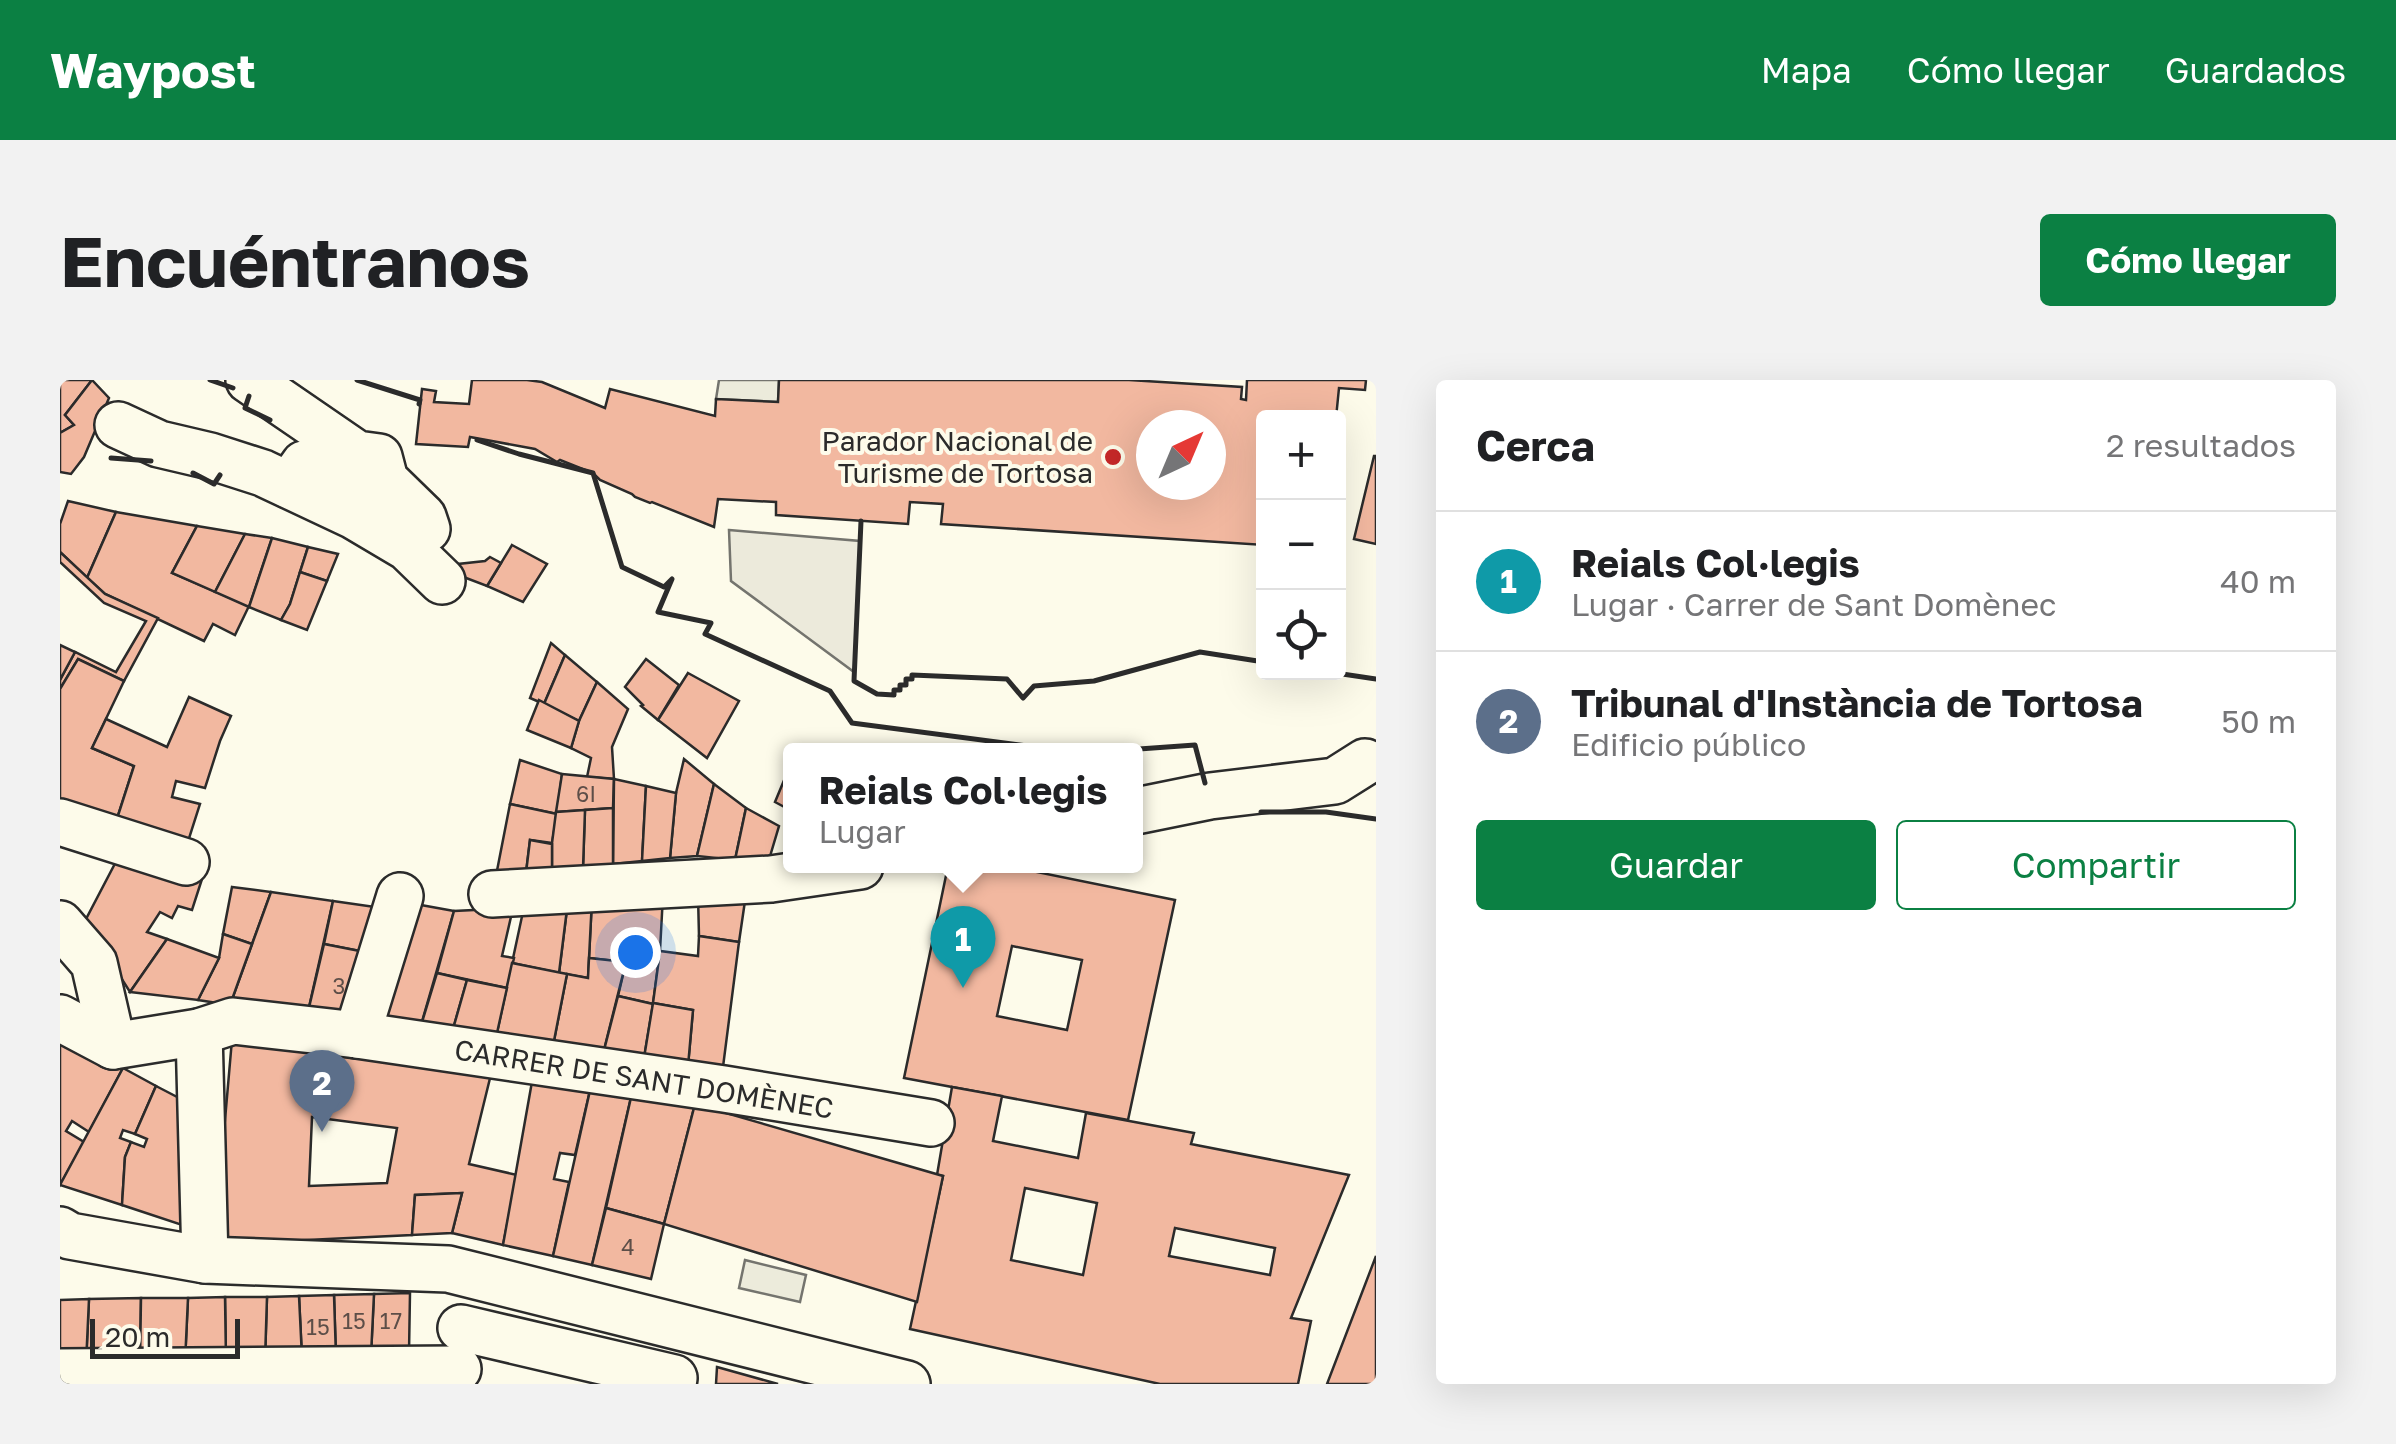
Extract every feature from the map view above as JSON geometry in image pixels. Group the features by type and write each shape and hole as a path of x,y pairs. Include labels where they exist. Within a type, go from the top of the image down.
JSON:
{"street":[{"path":"249,380 357,454 379,457 385,480 423,517 428,529 304,464 289,485"},
{"path":"118,426 160,444 264,473 354,516 408,548 442,581"},
{"path":"1143,810 1210,796 1335,781 1365,762"},
{"path":"60,822 186,862"},
{"path":"492,894 752,880 806,873"},
{"path":"357,1035 400,896"},
{"path":"60,924 94,962 113,1046"},
{"path":"60,1018 113,1046"},
{"name":"CARRER DE SANT DOMÈNEC","path":"113,1046 198,1032 233,1021 357,1035 931,1123"},
{"path":"198,1032 205,1260"},
{"path":"63,1240 205,1260 448,1268 907,1384"},
{"path":"448,1268 459,1361"},
{"path":"60,1372 459,1361 674,1381 689,1329"},
{"path":"522,1384 523,1370 621,1384"}],"shaded area":[{"path":"719,380 779,380 778,402 716,399"},
{"path":"729,530 860,541 854,672 731,581"},
{"path":"745,1260 806,1275 800,1302 739,1288"}],"building":[{"path":"60,380 92,380 65,415 74,425 60,433"},
{"path":"92,380 109,398 84,457 71,474 60,472 60,433 74,425 65,415"},
{"path":"472,380 542,382 605,408 610,389 715,416 716,399 778,402 779,380 1129,380 1242,387 1241,399 1246,400 1247,380 1366,380 1365,390 1339,388 1337,410 1256,410 1256,544 941,524 943,504 910,502 908,524 776,515 776,502 718,499 714,527 635,497 593,473 557,462 535,449 470,437 468,447 416,444 422,389 436,391 434,402 469,404"},
{"path":"1376,456 1376,544 1354,539"},
{"path":"68,501 116,512 87,578 60,552 60,524"},
{"path":"116,512 197,526 172,573 249,606 235,635 213,624 204,641 105,594 87,578"},
{"path":"197,526 245,534 215,592 172,573"},
{"path":"245,534 272,538 249,607 215,592"},
{"path":"272,538 308,547 281,620 249,607"},
{"path":"512,545 547,564 523,602 487,586"},
{"path":"308,547 338,554 327,581 300,572"},
{"path":"60,552 105,594 158,618 124,681 78,659 60,689 60,680 75,652 116,672 146,621 104,603 60,562"},
{"path":"490,557 501,563 487,586 453,573 458,564"},
{"path":"300,572 327,581 307,630 281,620"},
{"path":"551,643 565,655 544,704 530,698"},
{"path":"60,645 75,652 60,680"},
{"path":"565,655 597,682 579,721 544,704"},
{"path":"78,659 124,681 92,748 134,766 114,828 60,809 60,689"},
{"path":"646,659 679,685 658,720 625,687"},
{"path":"688,673 739,701 707,758 658,720"},
{"path":"597,682 628,709 612,747 614,779 587,777 591,758 571,748"},
{"path":"189,697 231,716 205,788 176,781 172,797 200,804 185,851 114,828 134,766 92,748 106,719 167,747"},
{"path":"539,700 579,721 571,748 527,730"},
{"path":"684,759 714,784 697,856 670,858 676,793"},
{"path":"520,760 562,774 557,814 510,804"},
{"path":"562,774 614,779 613,808 556,812"},
{"path":"614,779 646,786 642,861 613,864"},
{"path":"783,783 783,806 775,802"},
{"path":"714,784 746,808 735,860 697,856"},
{"path":"646,786 676,793 670,858 642,861"},
{"path":"510,804 557,814 552,843 530,840 525,881 495,881"},
{"path":"613,808 613,864 583,868 585,810"},
{"path":"746,808 779,826 768,863 735,860"},
{"path":"585,810 583,868 552,872 556,812"},
{"path":"530,840 552,844 552,872 525,881"},
{"path":"120,854 202,879 192,910 178,906 172,918 160,912 147,932 167,939 130,992 85,921"},
{"path":"947,873 1042,873 1175,900 1128,1120 904,1078","holes":["1012,946 1082,960 1067,1030 997,1016"]},
{"path":"232,887 271,892 252,944 223,934"},
{"path":"271,892 333,901 307,1016 230,1005"},
{"path":"746,894 739,942 699,936 698,896"},
{"path":"663,895 653,1004 618,996 626,962 589,958 592,899"},
{"path":"592,899 588,978 559,973 568,901"},
{"path":"333,901 389,909 375,954 324,944"},
{"path":"399,901 454,911 419,1032 363,1024"},
{"path":"568,901 559,973 512,963 524,907"},
{"path":"513,908 502,956 514,958 507,988 437,973 454,911"},
{"path":"223,934 252,944 230,1005 198,1000 219,958"},
{"path":"699,936 739,942 723,1067 688,1066 693,1010 653,1003 660,951 698,956"},
{"path":"167,939 219,958 198,1000 130,992"},
{"path":"324,944 375,954 354,1022 307,1016"},
{"path":"589,958 626,962 602,1058 552,1051 567,974 588,978"},
{"path":"512,963 567,974 552,1051 495,1042"},
{"path":"437,973 467,980 451,1036 419,1032"},
{"path":"467,980 507,988 495,1042 451,1036"},
{"path":"618,996 653,1004 643,1064 602,1058"},
{"path":"653,1003 693,1010 688,1066 643,1064"},
{"path":"233,1028 492,1070 469,1164 517,1175 503,1245 452,1233 462,1193 415,1195 412,1235 225,1244 223,1143","holes":["312,1117 397,1128 387,1183 309,1186"]},
{"path":"60,1036 123,1068 89,1132 72,1121 66,1131 84,1142 60,1185"},
{"path":"123,1068 156,1086 135,1134 123,1130 120,1138 131,1142 125,1157 122,1205 60,1185"},
{"path":"533,1076 591,1086 575,1155 560,1153 554,1179 569,1182 553,1256 503,1245"},
{"path":"156,1086 179,1098 185,1221 179,1224 122,1205 125,1157 131,1142 144,1147 147,1139 135,1134"},
{"path":"591,1086 632,1093 592,1265 553,1256"},
{"path":"952,1087 1002,1096 993,1141 1078,1158 1086,1113 1194,1133 1191,1144 1349,1175 1291,1318 1311,1321 1298,1384 1160,1384 910,1329 943,1176 937,1175","holes":["1025,1188 1097,1203 1083,1275 1011,1260","1175,1228 1275,1248 1270,1275 1169,1256"]},
{"path":"632,1093 695,1104 664,1224 606,1208"},
{"path":"695,1104 943,1176 917,1302 664,1224"},
{"path":"462,1193 452,1233 412,1235 415,1195"},
{"path":"606,1208 664,1224 651,1279 592,1265"},
{"path":"1376,1256 1376,1384 1327,1384"},
{"path":"410,1293 409,1353 371,1355 374,1294"},
{"path":"374,1294 371,1355 336,1357 334,1295"},
{"path":"334,1295 336,1357 302,1358 299,1296"},
{"path":"299,1296 302,1358 265,1360 267,1297"},
{"path":"225,1297 267,1297 265,1360 226,1361"},
{"path":"225,1297 226,1361 185,1362 188,1298"},
{"path":"141,1298 140,1363 86,1364 89,1299"},
{"path":"141,1298 188,1298 185,1362 140,1363"},
{"path":"89,1299 86,1364 60,1365 60,1300"},
{"path":"717,1367 778,1384 716,1384"}],"wall":[{"path":"210,380 233,388"},
{"path":"357,380 420,400 419,404"},
{"path":"249,396 245,408 270,420"},
{"path":"477,440 593,473 622,567 664,587 672,579 658,612 711,623 705,634 830,691 852,723 1005,743"},
{"path":"111,458 151,461"},
{"path":"193,473 214,484 220,475"},
{"path":"861,521 854,681 877,694 894,695 894,690 900,690 900,685 906,685 906,679 912,679 912,675 1007,679 1023,698 1034,686 1094,681 1200,652 1256,661"},
{"path":"1346,675 1376,679"},
{"path":"1143,749 1195,745 1205,783"},
{"path":"1261,812 1326,812 1376,819"}],"place":[{"name":"Parador Nacional de Turisme de Tortosa","path":"1113,457"},
{"name":"Reials Col·legis","path":"963,988"},
{"name":"Tribunal d'Instància de Tortosa","path":"322,1132"}]}
